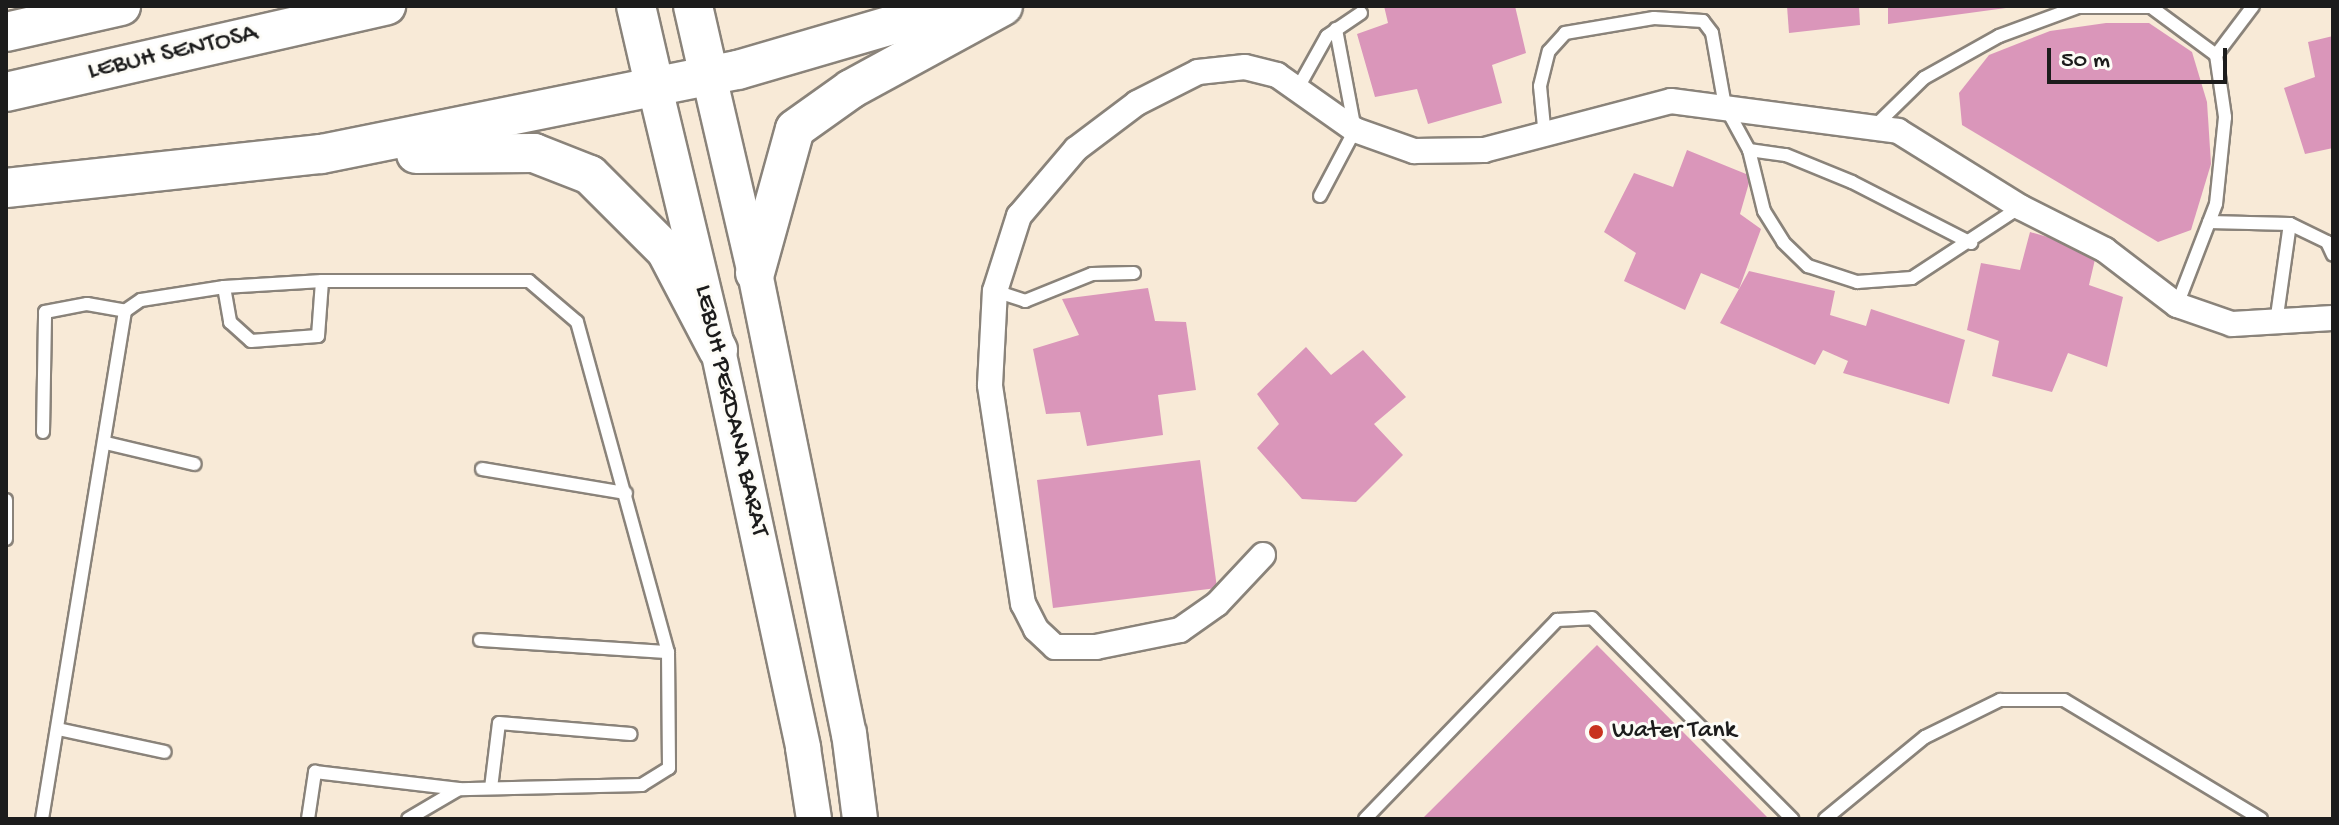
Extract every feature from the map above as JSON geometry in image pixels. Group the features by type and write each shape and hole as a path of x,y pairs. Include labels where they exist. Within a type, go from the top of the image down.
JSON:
{"main road":[{"path":"6,32 121,6"},
{"name":"LEBUH SENTOSA","path":"6,92 386,6"},
{"name":"LEBUH PERDANA BARAT","path":"636,6 652,73"},
{"name":"LEBUH PERDANA BARAT","path":"693,6 706,61"},
{"path":"321,154 652,73 957,6"},
{"path":"755,273 795,129 863,82 1003,6"},
{"path":"6,188 321,154 534,153 590,175 666,251 718,350"}],"street":[{"name":"LEBUH PERDANA BARAT","path":"706,61 755,273 849,733 860,819"},
{"path":"1263,555 1217,604 1180,630 1096,647 1055,647 1036,629 1023,604 990,385 995,291 1019,216 1076,149 1137,103 1198,72 1245,67 1299,86 1355,130 1414,151 1484,150 1545,137 1671,101 1875,126 1898,131 2020,207 2105,250 2177,305 2232,324 2333,318"},
{"name":"LEBUH PERDANA BARAT","path":"652,73 718,350 803,748 814,819"}],"lane":[{"path":"1875,126 1924,78 1999,36 2078,7 2152,6 2216,55 2225,117 2216,204 2177,305"},
{"path":"2216,55 2253,6"},
{"path":"1299,86 1336,29 1361,13"},
{"path":"1545,137 1540,86 1549,51 1565,33 1588,26 1654,18 1703,21 1712,33 1725,106 1749,150 1764,211 1783,242 1808,266 1857,282 1912,278 1971,243 2020,207"},
{"path":"1320,196 1355,130 1336,29"},
{"path":"1749,150 1786,155 1839,176 1971,243"},
{"path":"2209,222 2290,224 2327,242 2333,255"},
{"path":"2276,323 2290,224"},
{"path":"995,291 1025,301 1092,274 1134,273"},
{"path":"224,287 230,322 251,341 318,336 322,281"},
{"path":"43,432 45,312 87,304 125,311 141,300 224,287 322,281 529,281 577,322 668,652 669,768 642,785 459,789 315,772 308,819"},
{"path":"42,819 106,443 125,311"},
{"path":"106,443 195,464"},
{"path":"482,469 626,493"},
{"path":"6,500 6,539"},
{"path":"1365,819 1557,620 1592,618 1792,819"},
{"path":"480,640 668,652"},
{"path":"1825,819 1925,737 2000,700 2064,700 2261,819"},
{"path":"491,788 499,723 631,734"},
{"path":"58,729 165,752"},
{"path":"408,819 459,789"}],"building":[{"path":"1384,6 1515,6 1526,53 1492,65 1502,103 1428,124 1417,89 1375,97 1357,34 1388,23"},
{"path":"1787,6 1859,6 1860,25 1789,33"},
{"path":"1888,6 2006,6 2006,8 1888,24"},
{"path":"2106,23 2149,23 2192,52 2207,102 2211,164 2191,230 2158,242 1962,125 1959,93 1989,55 2050,31"},
{"path":"2333,36 2333,148 2305,154 2284,88 2315,77 2308,42"},
{"path":"1687,150 1751,176 1740,214 1761,229 1739,289 1701,273 1685,310 1624,281 1636,253 1604,232 1634,173 1673,187"},
{"path":"2030,232 2097,251 2089,285 2123,297 2107,367 2068,353 2052,392 1992,376 1999,341 1967,330 1981,263 2020,270"},
{"path":"1749,271 1835,291 1830,315 1866,326 1871,309 1965,340 1949,404 1843,373 1848,361 1823,350 1815,365 1720,323"},
{"path":"1148,288 1155,321 1186,322 1196,390 1158,395 1163,435 1087,446 1080,412 1046,414 1033,349 1079,335 1062,299"},
{"path":"1306,347 1331,375 1363,350 1406,397 1374,424 1403,455 1356,502 1302,499 1257,448 1279,424 1257,394"},
{"path":"1200,460 1217,588 1053,608 1037,480"},
{"name":"Water Tank","path":"1597,645 1769,819 1422,819"}],"place":[{"name":"Water Tank","path":"1596,732"}]}
